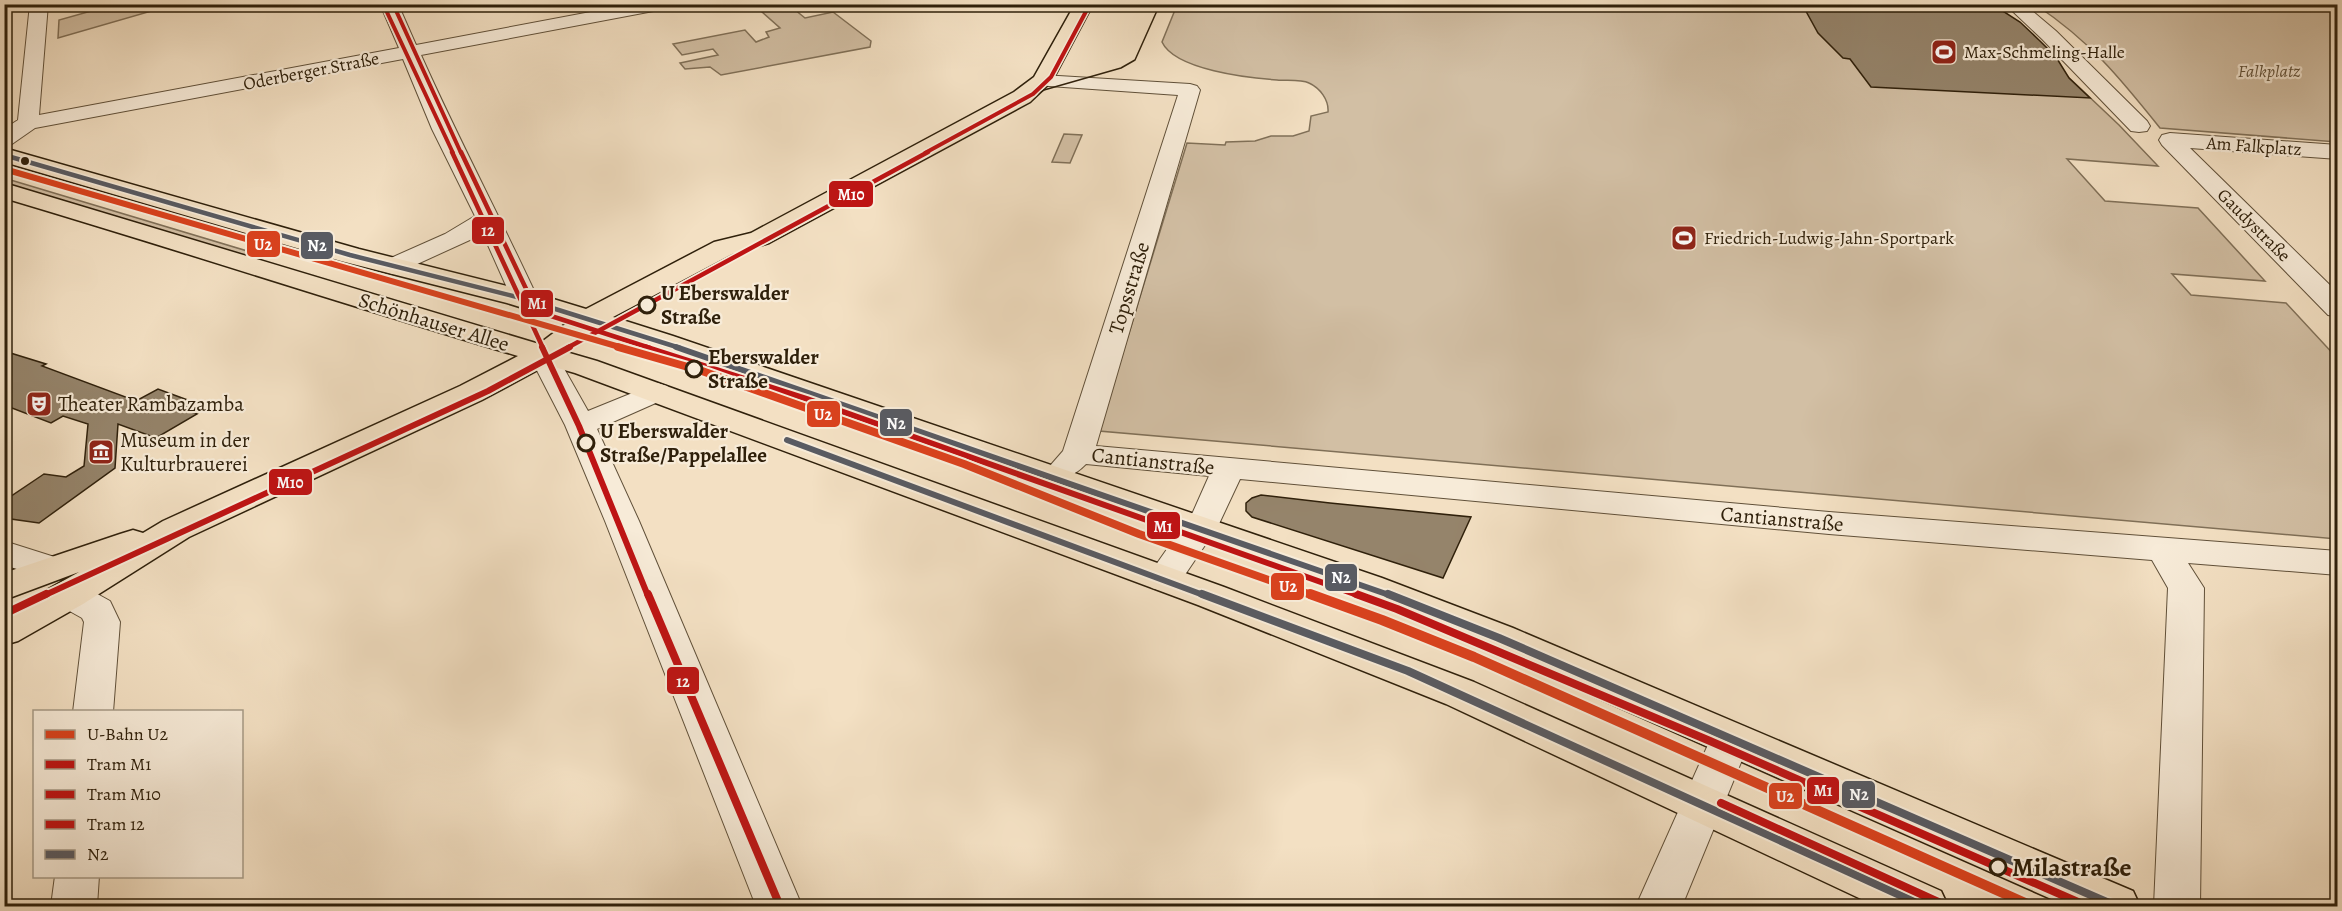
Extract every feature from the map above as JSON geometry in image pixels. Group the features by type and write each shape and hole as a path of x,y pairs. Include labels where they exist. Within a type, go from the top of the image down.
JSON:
{"main road":[{"path":"4,632 61,581 452,402 602,323 739,259 760,238 1022,98 1042,81 1084,4"},
{"name":"Schönhauser Allee","path":"4,155 393,266 525,299 1066,466 1200,527 1456,621 2116,906"},
{"name":"Schönhauser Allee","path":"4,190 172,240 342,295 586,367 1350,648 1460,693 1924,906"},
{"path":"342,295 393,266"},
{"path":"4,586 61,581"}],"street":[{"path":"4,139 28,123 39,4"},
{"path":"389,4 443,129 488,218 525,299"},
{"name":"Oderberger Straße","path":"28,123 664,4"},
{"path":"2013,4 2049,35 2139,126"},
{"name":"Topsstraße","path":"1042,81 1190,90 1066,466"},
{"name":"Am Falkplatz","path":"2170,140 2337,152"},
{"name":"Gaudystraße","path":"2170,140 2337,309"},
{"path":"393,266 417,253 464,236 488,218"},
{"path":"543,355 580,425 652,592 779,906"},
{"path":"580,425 657,392"},
{"name":"Cantianstraße","path":"1066,466 1227,468 1829,523 2337,563"},
{"name":"Cantianstraße","path":"1164,579 1200,527 1223,485 1227,468"},
{"path":"2162,548 2186,588 2177,906"},
{"path":"4,553 61,581 97,610 102,622 93,710"},
{"path":"1659,906 1731,738"},
{"path":"74,906 76,878"}],"green space":[{"path":"116,4 155,5 155,10 58,38 59,20"},
{"path":"753,4 789,5 805,18 833,12 871,41 870,47 721,75 710,67 685,69 680,63 718,55 713,49 682,55 673,44 745,30 756,42 769,37 766,32 780,28"},
{"name":"Friedrich-Ludwig-Jahn-Sportpark","path":"1177,5 1992,5 2119,125 2158,166 2067,159 2105,201 2198,208 2265,281 2172,274 2191,295 2286,303 2337,358 2337,539 1099,431 1187,143 1225,145 1226,142 1255,141 1271,136 1293,136 1309,131 1311,116 1328,112 1323,95 1309,83 1214,71 1197,66 1170,52 1162,42"},
{"name":"Falkplatz","path":"2036,5 2328,5 2337,12 2337,142 2160,128 2103,61 2073,32"},
{"path":"1064,134 1082,135 1070,163 1052,162"},
{"path":"4,161 290,243 284,246 5,166"},
{"path":"4,178 264,256 257,259 5,184"}],"building":[{"name":"Max-Schmeling-Halle","path":"1802,4 1992,4 2020,22 2040,41 2056,57 2069,78 2090,98 1871,87 1850,59 1843,58 1818,33"},
{"path":"4,351 46,364 42,366 136,401 158,389 193,402 182,409 197,414 156,438 118,424 115,468 39,523 4,518 4,501 44,474 66,477 84,466 88,424 63,416 51,423 4,405"},
{"path":"1261,495 1471,517 1443,578 1252,517 1246,511 1246,503"}],"tram line":[{"name":"M1","path":"393,4 440,109 529,295 548,315 807,399 1397,609 1710,741 2087,906"},
{"name":"M10","path":"4,614 488,391 1009,108 1033,94 1051,77 1090,4"},
{"path":"1009,108 1044,90 1121,68 1135,60 1160,4"},
{"name":"12","path":"385,8 579,426 692,703 780,906"},
{"name":"M1","path":"1721,803 1947,906"}],"metro line":[{"name":"U2","path":"4,169 702,371 964,464 1139,534 1382,620 1474,657 2032,906"}],"transit line":[{"name":"N2","path":"4,155 350,255 517,297 663,342 1369,587 1499,638 2116,906"},
{"name":"N2","path":"787,440 1408,671 1924,906"}],"place":[{"name":"Max-Schmeling-Halle","path":"1944,52"},
{"name":"Friedrich-Ludwig-Jahn-Sportpark","path":"1684,238"},
{"name":"U Eberswalder Straße","path":"647,305"},
{"name":"Eberswalder Straße","path":"694,369"},
{"name":"Theater Rambazamba","path":"39,404"},
{"name":"U Eberswalder Straße/Pappelallee","path":"586,443"},
{"name":"Museum in der Kulturbrauerei","path":"101,452"},
{"name":"Milastraße","path":"1998,867"}]}
